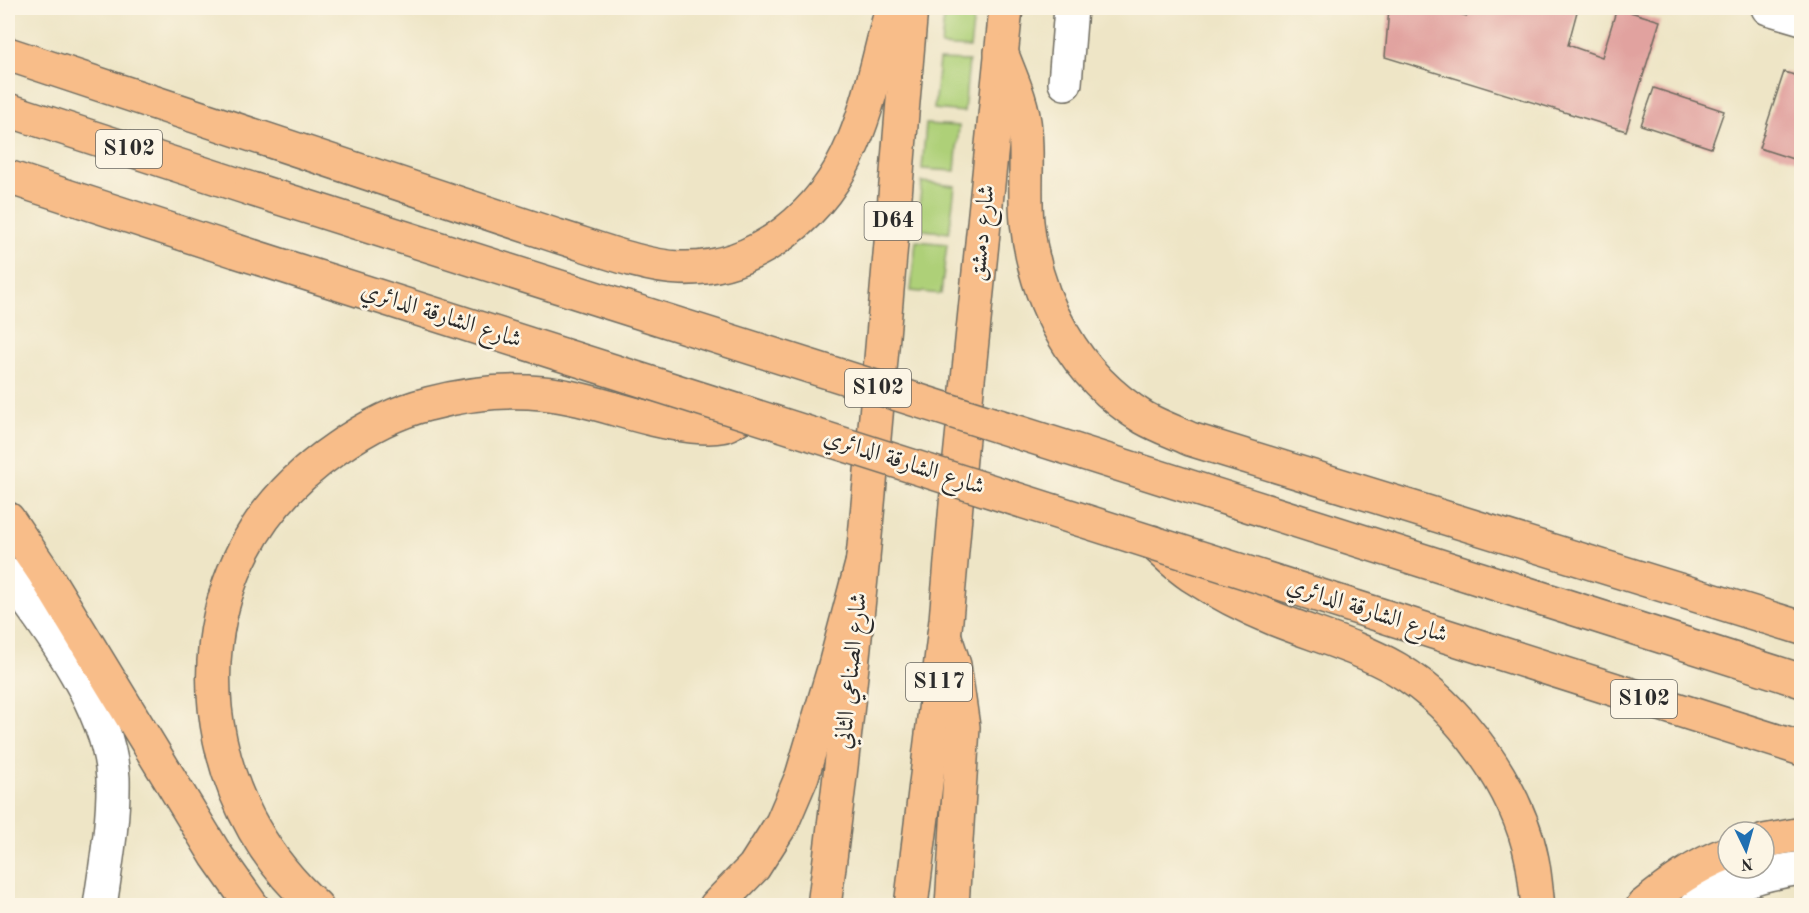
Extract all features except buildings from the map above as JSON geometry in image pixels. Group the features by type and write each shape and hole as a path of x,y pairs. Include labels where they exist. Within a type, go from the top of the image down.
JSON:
{"main road":[{"path":"8,54 556,236 646,262 679,268 711,266 737,259 772,243 799,221 823,195 838,175 853,143 892,8"},
{"name":"شارع الصناعي الثاني","path":"824,906 842,765 863,560 911,8"},
{"name":"شارع دمشق","path":"944,634 1006,8"},
{"path":"1001,52 1023,114 1027,221 1034,266 1049,309 1073,352 1106,389 1145,418 1201,442 1802,628"},
{"name":"S102","path":"8,110 1802,681"},
{"name":"شارع الشارقة الدائري","path":"8,177 1802,749"},
{"path":"316,906 295,887 263,847 238,801 222,752 214,702 215,650 225,598 244,550 271,509 290,487 319,460 352,437 387,419 424,405 463,396 503,392 542,393 582,399 662,422 702,427 722,426 746,413"},
{"path":"8,519 44,571 216,855 252,906"},
{"path":"1152,543 1189,574 1230,598 1273,618 1366,654 1397,669 1426,690 1487,757 1515,806 1532,860 1538,906"},
{"path":"716,906 754,867 782,823 798,785 834,669 863,560"},
{"path":"944,634 954,664 963,727 952,906"},
{"name":"S117","path":"911,906 944,634"},
{"path":"1776,839 1802,834"},
{"path":"1643,906 1674,880 1716,858"}],"street":[{"path":"1065,83 1071,8"},
{"path":"1768,8 1802,18"},
{"path":"8,574 43,621 98,714 108,745 112,778 108,848 100,906"},
{"path":"1696,906 1709,897 1749,878 1802,868"}],"green space":[{"path":"945,8 975,8 970,48 941,46"},
{"path":"939,60 969,61 964,112 934,109"},
{"path":"926,124 959,126 955,171 922,169"},
{"path":"922,182 955,186 949,233 916,229"},
{"path":"916,241 947,244 941,294 911,291"}]}
